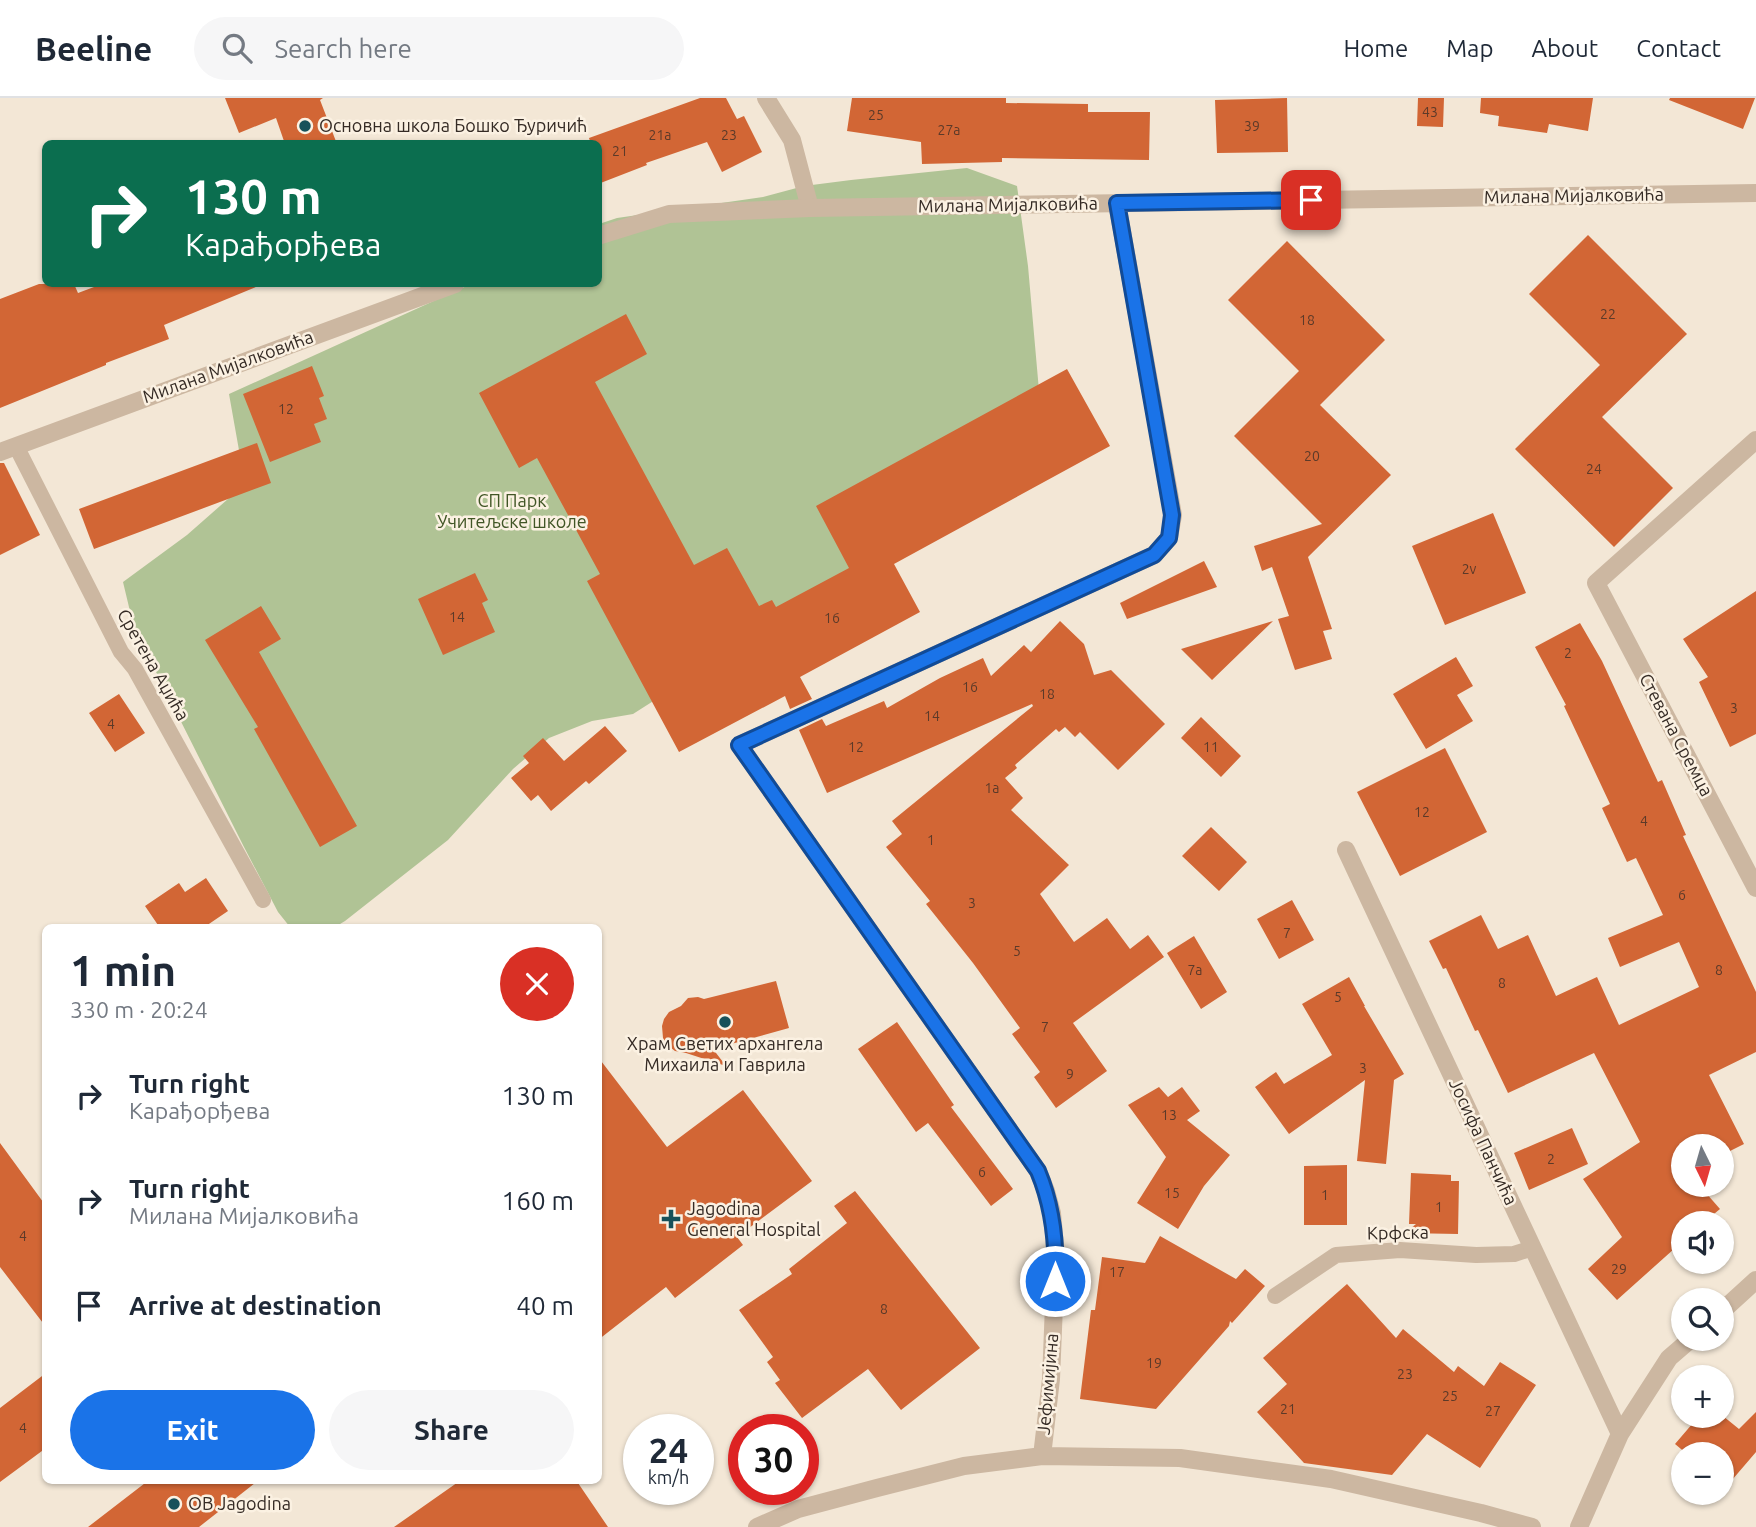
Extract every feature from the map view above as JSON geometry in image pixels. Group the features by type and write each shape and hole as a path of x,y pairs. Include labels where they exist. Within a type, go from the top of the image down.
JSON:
{"street":[{"path":"766,98 792,140 810,208"},
{"name":"Милана Мијалковића","path":"602,235 669,214 810,208 1756,193"},
{"name":"Јефимијина","path":"1117,203 1172,515 1169,538 1154,555 739,745 1038,1171 1052,1213 1056,1256 1051,1379 1042,1456 1180,1458 1331,1479 1532,1527"},
{"name":"Милана Мијалковића","path":"8,449 447,287"},
{"name":"Стевана Сремца","path":"1756,440 1596,583 1756,888"},
{"name":"Јосифа Панчића","path":"1346,850 1620,1434"},
{"path":"1734,1300 1756,1280"},
{"path":"1578,1527 1620,1434 1669,1358 1677,1351"},
{"path":"757,1527 798,1508 964,1466 1042,1456"}],"lane":[{"name":"Сретена Аџића","path":"8,449 121,652 135,669 263,900"},
{"name":"Крфска","path":"1275,1296 1336,1255 1400,1250 1476,1255 1514,1254 1533,1248"}],"green space":[{"name":"СП Парк Учитељске школе","path":"967,168 1017,186 1028,266 1043,436 738,647 633,714 592,721 549,738 513,769 448,840 345,921 340,924 288,924 278,912 244,847 134,628 123,582 187,535 245,484 229,394 464,287 602,287 602,223 617,218 763,197 804,186"}],"building":[{"name":"Основна школа Бошко Ђуричић","path":"225,98 323,98 320,100 335,140 284,140 276,118 239,133"},
{"path":"700,98 726,98 737,119 744,116 762,152 722,172 707,142 646,163 647,165 602,182 602,140 589,138"},
{"path":"852,98 1006,98 1006,103 1088,104 1088,112 1150,112 1149,160 1002,158 1002,162 922,164 921,142 847,131"},
{"path":"1287,98 1288,152 1217,153 1215,100"},
{"path":"1418,98 1444,98 1443,127 1417,126"},
{"path":"1481,98 1593,98 1588,131 1549,124 1547,133 1498,126 1499,116 1480,113"},
{"path":"1755,98 1743,129 1669,100"},
{"path":"1588,235 1687,334 1602,417 1673,488 1614,547 1515,449 1600,365 1529,294"},
{"path":"1287,241 1385,340 1320,405 1391,475 1308,557 1332,629 1323,631 1332,659 1295,670 1278,619 1289,616 1272,567 1262,571 1254,546 1322,524 1234,436 1299,371 1228,300"},
{"path":"39,284 42,284 42,287 75,287 78,293 94,287 256,287 164,325 169,339 0,408 0,299"},
{"path":"626,314 647,354 595,382 694,565 727,548 759,606 772,600 776,607 849,568 816,506 1067,369 1110,446 894,564 920,612 800,677 812,699 790,709 785,696 679,752 587,581 600,574 537,458 519,468 479,393"},
{"path":"312,366 324,396 319,398 327,419 314,424 321,442 270,462 243,394"},
{"path":"257,443 271,483 94,549 79,509"},
{"path":"0,463 4,463 40,535 0,555"},
{"path":"1493,513 1526,593 1445,625 1412,546"},
{"path":"1204,561 1217,587 1127,619 1120,603"},
{"path":"475,573 488,600 482,603 495,632 443,655 418,599"},
{"path":"1756,591 1756,734 1730,747 1699,682 1708,677 1683,639"},
{"path":"261,606 281,639 259,652 357,826 320,847 254,729 258,727 205,640"},
{"path":"1060,621 1084,644 1094,675 1111,670 1165,724 1118,770 1080,732 1075,737 1065,727 1059,732 1056,729 1015,765 1017,768 1005,778 1023,798 1011,810 1069,865 1040,894 1074,942 1107,918 1130,949 1148,935 1164,957 1073,1023 1107,1071 1056,1108 1034,1077 1040,1072 1012,1034 1020,1028 926,904 930,901 886,847 902,834 892,821 1033,706 1032,704 827,793 799,730 822,719 826,726 884,701 887,708 940,678 983,658 991,676 1024,645 1031,652"},
{"path":"1273,621 1212,680 1181,649"},
{"path":"1580,623 1602,661 1658,782 1662,780 1686,835 1683,836 1756,992 1756,1052 1709,1075 1744,1144 1734,1149 1734,1134 1671,1134 1671,1197 1710,1197 1720,1209 1671,1211 1671,1252 1617,1300 1588,1269 1622,1237 1583,1179 1640,1142 1594,1053 1508,1093 1446,968 1443,969 1429,941 1481,915 1498,949 1528,935 1556,996 1597,977 1619,1025 1699,987 1679,942 1620,967 1608,938 1663,915 1636,858 1627,862 1602,808 1610,804 1564,706 1566,705 1535,647"},
{"path":"1456,657 1473,686 1457,695 1473,721 1426,749 1393,694"},
{"path":"119,694 145,733 115,752 89,713"},
{"path":"1201,717 1241,756 1221,777 1181,738"},
{"path":"605,726 627,751 589,784 586,781 551,811 538,795 531,801 511,778 529,763 523,756 543,738 564,761"},
{"path":"1445,748 1487,832 1400,876 1357,792"},
{"path":"1211,827 1247,862 1219,891 1182,856"},
{"path":"206,878 228,911 209,924 157,924 145,906 179,883 185,892"},
{"path":"1292,900 1314,940 1279,959 1257,919"},
{"path":"1194,936 1227,992 1201,1009 1167,953"},
{"path":"1349,977 1404,1074 1394,1080 1386,1164 1357,1161 1365,1080 1289,1134 1255,1087 1276,1072 1284,1084 1332,1055 1302,1004"},
{"name":"Храм Светих архангела Михаила и Гаврила","path":"776,981 789,1028 713,1049 726,1066 675,1051 666,1044 662,1026 664,1019 688,998 704,999"},
{"path":"897,1022 954,1105 951,1107 1013,1189 991,1206 928,1123 916,1132 858,1049"},
{"path":"602,1062 667,1147 743,1090 812,1181 737,1237 743,1245 675,1298 666,1287 602,1337"},
{"path":"1159,1087 1168,1097 1182,1087 1200,1111 1187,1120 1230,1155 1204,1186 1178,1229 1137,1203 1166,1157 1128,1105"},
{"path":"1572,1128 1588,1164 1529,1190 1514,1153"},
{"path":"0,1143 42,1201 42,1322 0,1267"},
{"path":"1347,1165 1347,1225 1304,1225 1304,1166"},
{"path":"1411,1173 1451,1175 1451,1181 1459,1181 1458,1234 1405,1233 1416,1224 1409,1224"},
{"path":"855,1191 980,1348 901,1410 868,1369 807,1414 799,1414 775,1383 780,1380 767,1362 773,1357 739,1310 792,1274 789,1269 847,1223 834,1206"},
{"path":"1160,1236 1236,1279 1245,1269 1265,1286 1232,1323 1230,1321 1229,1326 1156,1409 1080,1399 1091,1310 1095,1310 1102,1257 1145,1263"},
{"path":"1347,1284 1396,1338 1403,1329 1454,1372 1458,1366 1484,1386 1500,1362 1536,1385 1480,1468 1427,1434 1392,1475 1304,1463 1257,1412 1287,1384 1263,1358"},
{"path":"42,1376 42,1451 0,1482 0,1408"},
{"path":"1756,1412 1756,1452 1734,1478 1734,1442 1677,1442 1689,1428 1734,1428 1734,1425 1739,1429"},
{"name":"OB Jagodina","path":"144,1484 254,1484 199,1527 88,1527"},
{"path":"455,1484 579,1484 608,1527 394,1527"}],"place":[{"name":"Основна школа Бошко Ђуричић","path":"305,126"},
{"name":"Храм Светих архангела Михаила и Гаврила","path":"725,1022"},
{"name":"Jagodina General Hospital","path":"671,1219"},
{"name":"OB Jagodina","path":"174,1504"}],"route":[{"path":"1055,1281 1056,1256 1052,1213 1038,1171 739,745 1154,555 1169,538 1172,515 1117,203 1311,200"}]}
